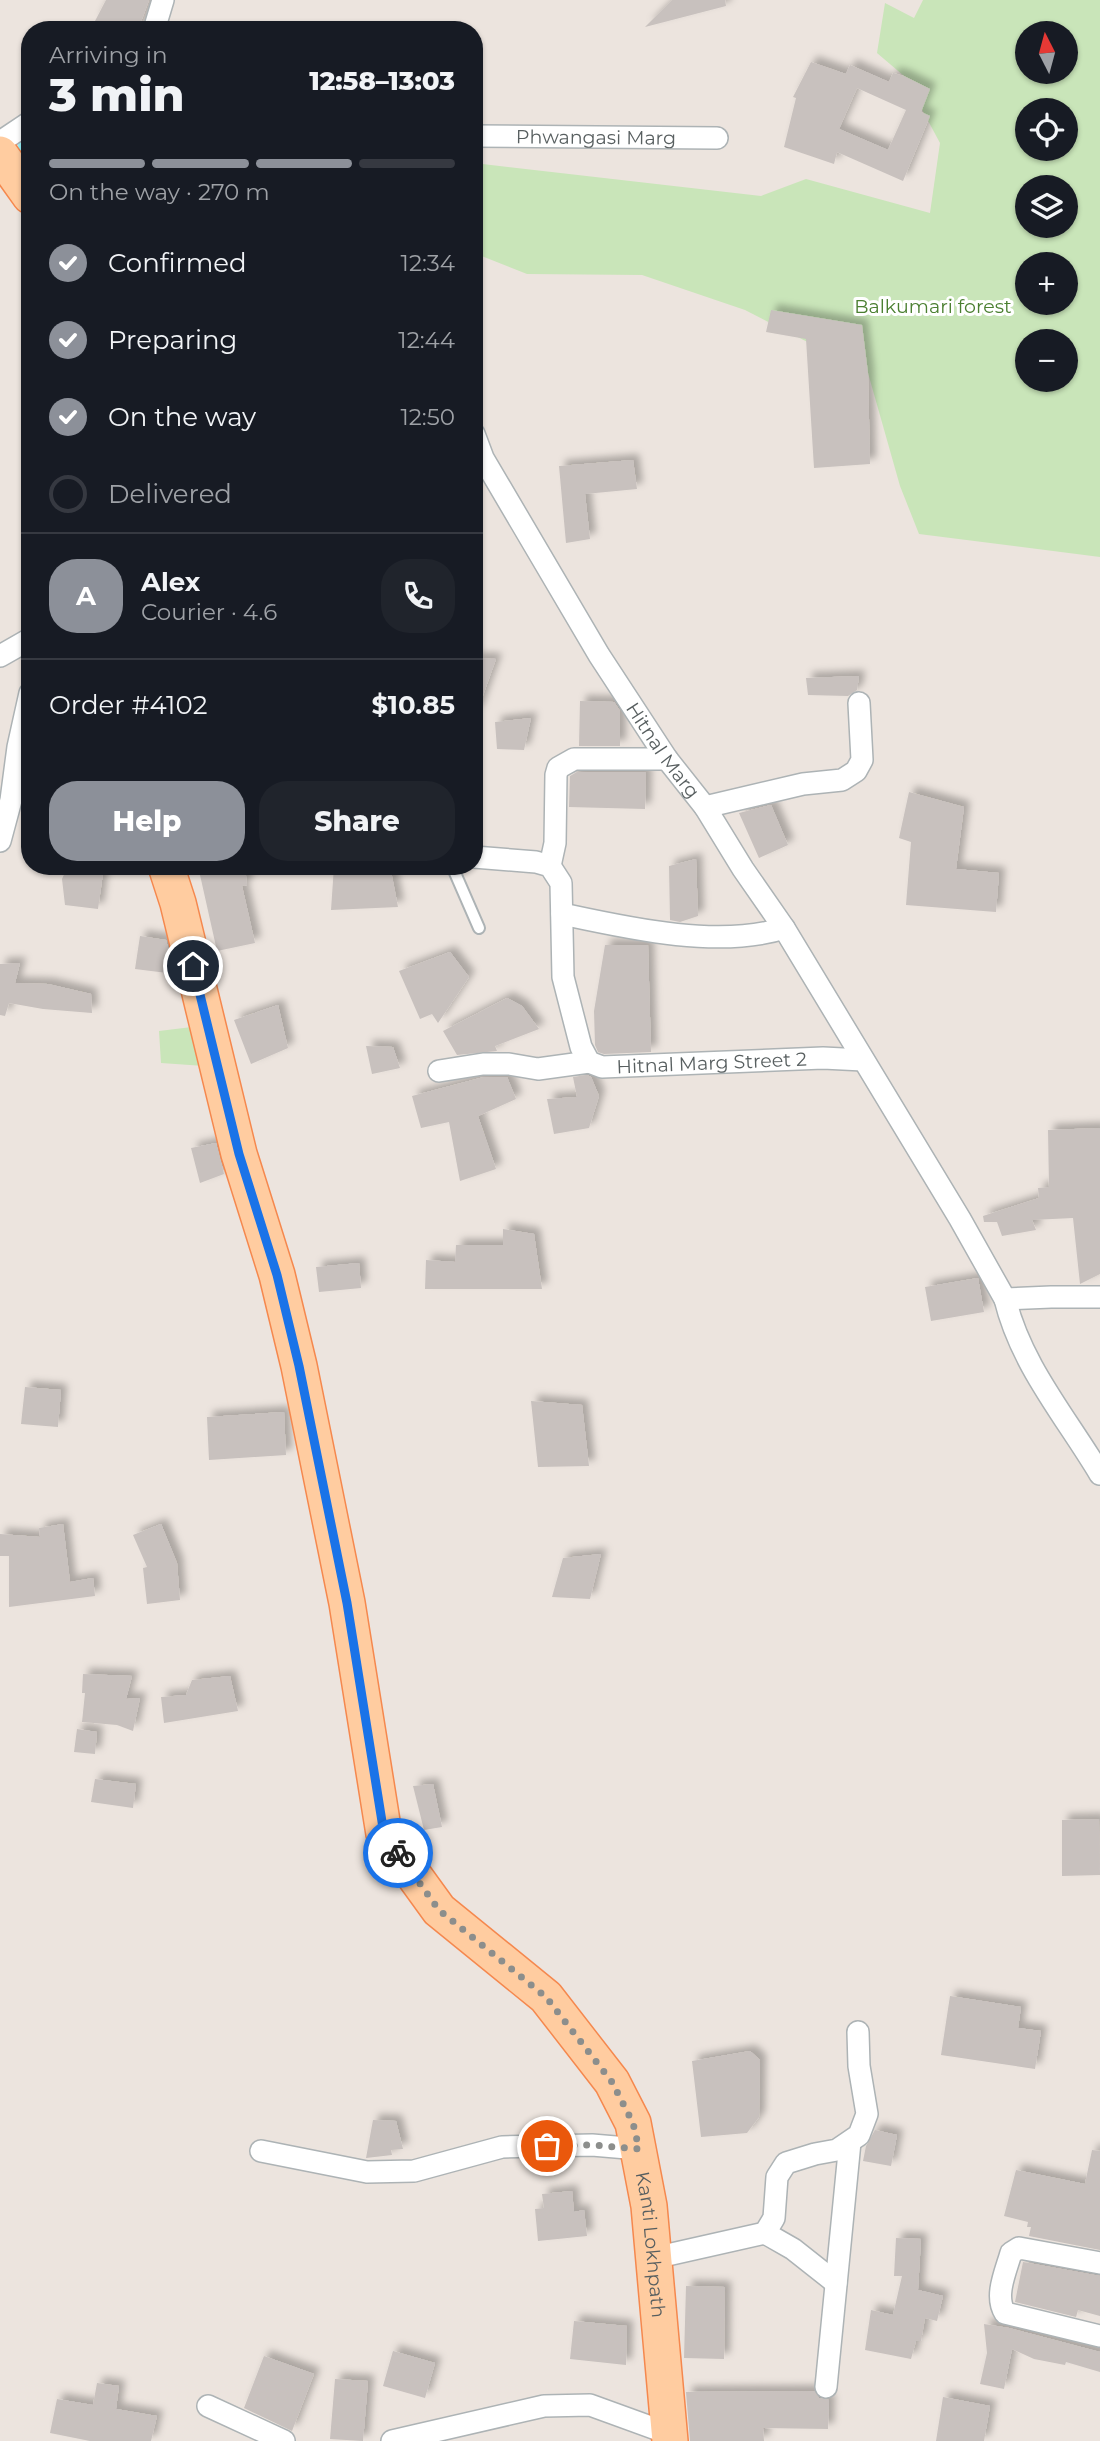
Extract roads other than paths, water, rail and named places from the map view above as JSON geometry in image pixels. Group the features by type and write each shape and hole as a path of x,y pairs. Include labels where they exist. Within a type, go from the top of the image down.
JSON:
{"main road":[{"path":"0,154 21,183"},
{"name":"Kanti Lokhpath","path":"169,875 239,1154 277,1275 299,1366 347,1603 384,1834 439,1910 546,1997 612,2082 633,2123 649,2206 670,2437"}],"street":[{"path":"157,21 163,0"},
{"path":"0,142 21,128"},
{"name":"Phwangasi Marg","path":"483,136 717,138"},
{"name":"Hitnal Marg","path":"483,458 599,654 667,758 705,807 784,928 960,1219 1005,1300 1011,1321 1044,1390 1100,1474"},
{"path":"0,656 21,644"},
{"path":"705,807 803,784 842,780 856,771 862,760 859,703"},
{"path":"0,841 12,800 21,734"},
{"path":"483,858 536,862 550,866 555,843 556,775 558,768 564,763 574,760 667,758"},
{"name":"Hitnal Marg Street 2","path":"550,866 561,883 563,977 581,1047 589,1062 602,1067 823,1058 863,1060"},
{"path":"562,914 616,926 688,936 764,935 784,928"},
{"path":"439,1071 483,1064 509,1064 538,1069 589,1062"},
{"path":"1005,1300 1100,1297"},
{"path":"765,2233 774,2218 777,2176 786,2163 837,2150 859,2135 867,2114 859,2066 858,2032"},
{"path":"826,2387 850,2141"},
{"path":"261,2151 367,2172 414,2171 502,2147 592,2145 639,2149"},
{"path":"654,2258 765,2233 793,2249 836,2283"},
{"path":"1100,2263 1019,2248 1011,2253 1000,2294 1000,2306 1005,2313 1100,2336"},
{"path":"392,2441 544,2406 590,2404 670,2437"},
{"path":"208,2406 284,2441"}],"lane":[{"path":"456,875 479,928"}],"water":[{"path":"21,141 21,161 16,154"}],"park label":[{"name":"Balkumari forest","path":"933,306"}]}
